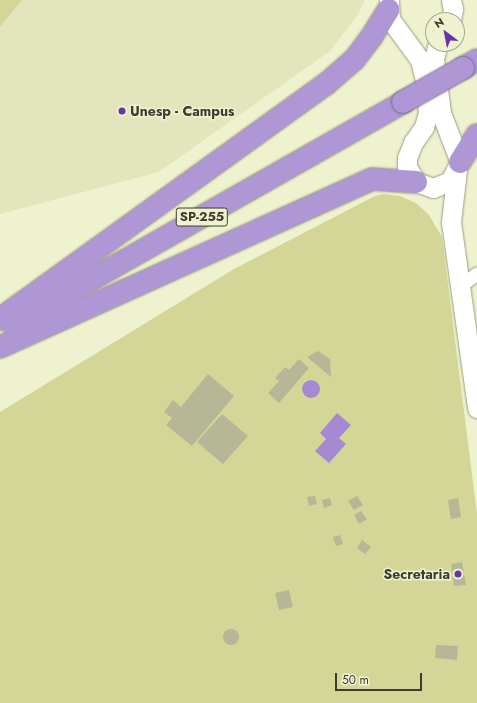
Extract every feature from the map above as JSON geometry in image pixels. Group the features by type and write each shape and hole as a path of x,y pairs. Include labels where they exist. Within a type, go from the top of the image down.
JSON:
{"highway":[{"path":"0,319 325,85 354,60 372,36 388,5"},
{"name":"SP-255","path":"0,332 470,64"},
{"path":"459,166 477,135"},
{"path":"0,347 372,179 420,184"}],"main road":[{"path":"451,0 452,12"},
{"path":"388,5 395,29 420,60 427,90 426,120 406,158 409,172 420,184 436,196 451,222"},
{"path":"436,52 434,58 441,113 459,166 451,222 477,408"},
{"path":"420,184 442,186 459,166"}],"street":[{"path":"460,286 477,273"}],"shaded area":[{"name":"Unesp - Campus","path":"0,0 365,0 357,16 330,51 159,172 0,214"},
{"path":"0,0 22,0 0,27"},
{"path":"383,194 400,196 416,203 429,215 442,237 477,514 477,703 0,703 0,412 234,269 375,196"},
{"path":"311,380 317,383 320,389 317,395 311,398 305,395 302,389 305,383"},
{"path":"337,413 351,425 339,438 346,444 329,463 315,451 326,439 320,433"}],"building":[{"path":"318,351 330,359 331,377 307,357"},
{"path":"299,359 309,368 279,403 268,393 279,381 275,378 285,367 289,370"},
{"path":"208,374 234,396 192,446 166,425 172,418 164,412 173,400 181,407"},
{"path":"222,414 248,436 223,464 197,442"},
{"path":"315,496 317,504 309,506 307,497"},
{"path":"357,496 363,505 354,510 348,501"},
{"path":"330,498 332,505 324,508 322,500"},
{"path":"458,498 461,517 451,519 448,500"},
{"path":"361,511 367,519 359,524 354,515"},
{"path":"340,535 343,544 336,546 333,537"},
{"path":"362,540 371,547 365,554 357,548"},
{"name":"Secretaria","path":"462,562 466,585 454,586 451,564"},
{"path":"289,590 293,607 279,610 275,593"},
{"path":"231,629 238,634 239,637 234,644 231,645 224,640 223,637 228,630"},
{"path":"436,645 458,646 457,660 435,658"}],"place":[{"name":"Unesp - Campus","path":"122,111"},
{"name":"Secretaria","path":"458,574"}]}
